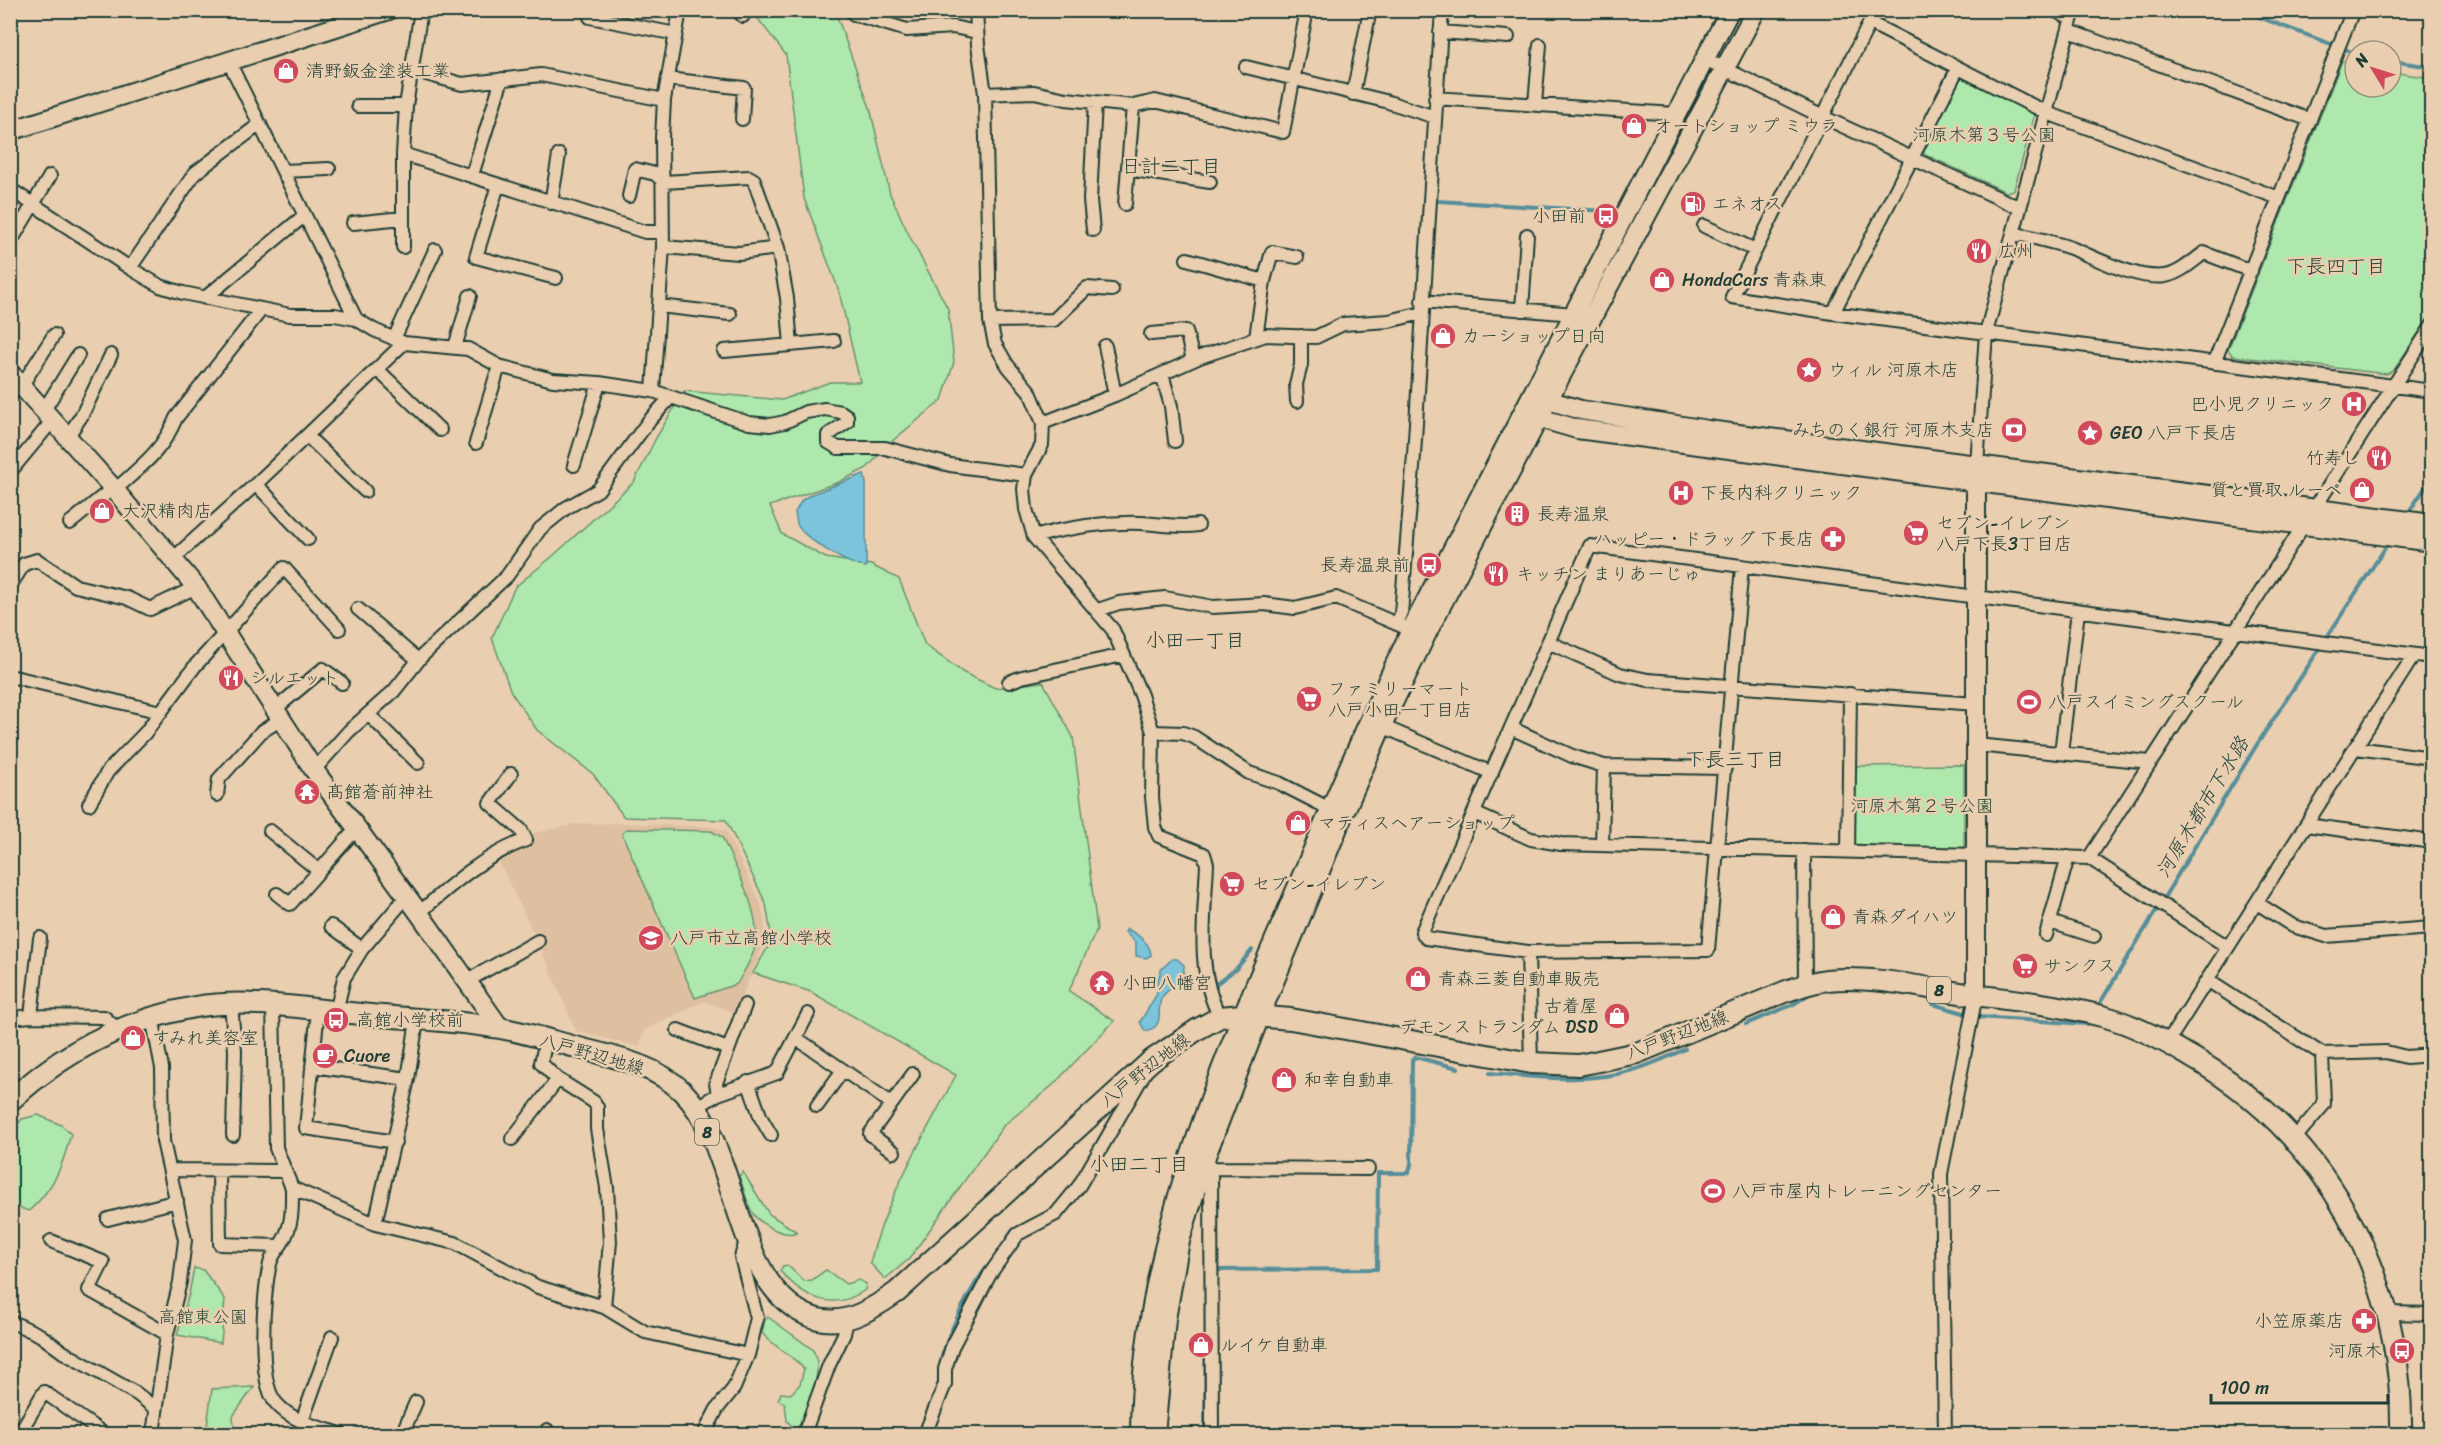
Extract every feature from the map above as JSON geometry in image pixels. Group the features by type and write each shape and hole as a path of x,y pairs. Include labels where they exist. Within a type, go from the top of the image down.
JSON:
{"main road":[{"name":"八戸野辺地線","path":"10,1101 33,1080 73,1052 117,1029 152,1017 196,1007 231,1004 273,1005 500,1028 609,1055 649,1069 680,1089 697,1107 719,1159 747,1238 765,1275 779,1296 800,1312 825,1320 847,1319 868,1312 897,1292 1152,1060 1220,1017 1251,1015 1291,1019 1531,1063 1579,1065 1637,1053 1805,984 1828,980 1862,980 1976,995 2107,1017 2167,1043 2212,1068 2237,1087 2294,1139 2321,1173 2352,1224 2376,1274 2388,1313 2399,1376 2400,1434"}],"street":[{"path":"10,131 389,10"},
{"path":"403,247 403,154 406,106 422,10"},
{"path":"654,391 663,247 664,100 680,10"},
{"path":"850,10 854,14 906,30 953,27 977,32"},
{"path":"976,10 985,94 990,321 995,344 1008,366 1030,392 1043,423 1042,446 1026,475 1024,489 1026,509 1034,537 1113,630 1141,695 1153,732 1152,797 1155,827 1159,836 1204,854 1207,864 1204,954 1207,988 1220,1017"},
{"path":"985,94 1034,92 1133,106 1155,101 1283,132 1307,10"},
{"path":"1353,94 1370,10"},
{"path":"1404,627 1401,614 1413,466 1442,10"},
{"path":"1155,1434 1166,1319 1180,1241 1208,1162 1251,1015 1330,809 1375,723 1428,631 1535,410 1574,314 1675,114 1731,10"},
{"path":"1140,1434 1144,1370 1157,1279 1168,1228 1187,1162 1375,723 1404,627 1535,410 1548,400 1756,10"},
{"path":"1876,10 1732,297 1833,313 2432,391"},
{"path":"2054,10 2071,20 2310,120"},
{"path":"2214,363 2354,10"},
{"path":"590,17 676,34"},
{"path":"1946,1434 1941,1174 1976,995 1976,473 1986,333 2071,20"},
{"path":"1870,23 2047,113 2279,198"},
{"path":"1440,32 1508,37"},
{"path":"1535,104 1540,45"},
{"path":"1705,58 1823,117 2020,208"},
{"path":"230,62 356,319"},
{"path":"1246,67 1435,117"},
{"path":"1833,313 1958,68"},
{"path":"412,70 462,84 541,75 664,100"},
{"path":"472,176 502,79"},
{"path":"668,79 744,88 742,119"},
{"path":"1435,98 1675,114"},
{"path":"1093,230 1090,200 1095,102"},
{"path":"358,106 406,106"},
{"path":"1125,204 1133,106"},
{"path":"130,268 195,172 260,124"},
{"path":"403,154 645,232 663,232"},
{"path":"551,203 559,155"},
{"path":"283,171 328,169"},
{"path":"629,196 635,169 655,174 664,182 749,177 754,180 778,248 787,298 791,345"},
{"path":"1128,169 1210,182"},
{"path":"10,243 50,176"},
{"path":"498,185 476,257 556,278"},
{"path":"10,189 160,286 205,298 290,315 336,315 356,319 399,341 468,349 499,366 553,380 599,383 654,391 749,423 770,425 785,422 806,412 825,409 841,412 847,416 847,422 828,435 828,442 838,448 885,448 950,465 1026,475"},
{"path":"205,298 305,215"},
{"path":"353,224 403,218"},
{"path":"1704,226 1755,250"},
{"path":"2013,232 2075,249 2103,263 2146,275 2165,276 2184,268 2204,253 2251,271"},
{"path":"1522,309 1527,235"},
{"path":"663,247 739,253 778,248"},
{"path":"174,558 378,370 399,341 435,250"},
{"path":"1256,338 1264,282 1272,252 1297,257"},
{"path":"1187,259 1264,282"},
{"path":"990,321 1054,320 1086,288 1112,290"},
{"path":"455,347 470,296"},
{"path":"659,306 730,314"},
{"path":"1043,423 1115,395 1193,360 1266,335 1316,337 1343,324 1389,321 1422,307 1522,309 1574,314"},
{"path":"70,524 155,453 168,438 176,418 261,310"},
{"path":"2089,858 2302,524 2432,326"},
{"path":"1151,334 1186,331 1193,360"},
{"path":"54,335 16,379 174,558 196,587 314,770 500,1028"},
{"path":"1297,401 1296,384 1301,365 1301,336"},
{"path":"724,351 834,341"},
{"path":"1105,346 1115,395"},
{"path":"68,436 82,415 111,355"},
{"path":"10,472 48,415 78,356"},
{"path":"476,442 499,366"},
{"path":"378,370 440,430"},
{"path":"1162,374 1172,406 1175,441"},
{"path":"574,465 599,383"},
{"path":"314,770 349,731 394,691 418,660 507,576 540,530 566,508 598,490 648,422 670,398"},
{"path":"1548,400 1581,410 2302,524 2432,542"},
{"path":"1535,410 1577,429 2432,524"},
{"path":"308,436 365,491"},
{"path":"256,484 308,539"},
{"path":"1034,537 1070,527 1141,523 1185,527 1198,525"},
{"path":"1742,567 1708,950 1528,952 1426,938 1422,932 1590,546 2432,657"},
{"path":"10,586 24,564 37,561 76,586 127,597 150,609 196,587"},
{"path":"89,804 108,771 145,733 195,666 284,568 339,629"},
{"path":"1098,610 1119,603 1165,598 1213,607 1264,604 1295,608 1336,598 1404,627"},
{"path":"358,609 418,660"},
{"path":"2061,753 2078,611"},
{"path":"1548,642 1620,674 1648,680 1976,704"},
{"path":"1009,682 1022,677 1124,655"},
{"path":"2167,1043 2414,655"},
{"path":"218,795 219,778 323,669 342,683"},
{"path":"10,676 161,712"},
{"path":"1848,852 1851,694"},
{"path":"369,715 418,763"},
{"path":"1375,723 1492,773"},
{"path":"1511,728 1572,756 1604,766 1725,768"},
{"path":"1153,732 1183,733 1194,737 1249,773 1279,783 1330,809"},
{"path":"1976,745 2150,762"},
{"path":"2356,748 2432,758"},
{"path":"1602,845 1604,766"},
{"path":"419,913 457,879 506,847 526,840 521,830 490,803 511,774"},
{"path":"1474,813 1531,839 1561,844 2089,858 2228,947"},
{"path":"2306,825 2432,842"},
{"path":"277,894 290,904 357,828"},
{"path":"270,831 319,872"},
{"path":"1804,850 1805,984"},
{"path":"2046,935 2068,857"},
{"path":"395,1142 306,1128 312,1066 327,1011 362,949 406,896"},
{"path":"2257,903 2293,926 2326,936 2432,928"},
{"path":"2050,922 2094,936"},
{"path":"331,926 362,949"},
{"path":"31,1016 40,938"},
{"path":"467,981 538,941"},
{"path":"1528,952 1531,1063"},
{"path":"2207,980 2322,1054 2386,1052 2406,1057 2432,1055"},
{"path":"231,1004 235,1051 233,1135"},
{"path":"273,1005 276,1148 292,1188 290,1226 273,1252 268,1276 264,1318 265,1376 269,1394 289,1415 341,1434"},
{"path":"718,1094 716,1083 745,1005"},
{"path":"697,1107 718,1094 777,1073 808,1014"},
{"path":"10,1018 104,1017 117,1029"},
{"path":"152,1017 162,1068 163,1141 185,1240 180,1282 167,1334 153,1434"},
{"path":"375,1224 408,1079 417,1020"},
{"path":"678,1030 728,1049"},
{"path":"796,1038 891,1103"},
{"path":"546,1040 541,1063 558,1079 594,1102 597,1107 597,1129 607,1188 610,1242 604,1307"},
{"path":"2294,1139 2324,1104 2322,1054"},
{"path":"925,1434 935,1415 945,1384 945,1369 952,1347 990,1274 1018,1234 1056,1214 1069,1200 1152,1060"},
{"path":"312,1066 408,1079"},
{"path":"817,1106 843,1070"},
{"path":"894,1152 870,1134 913,1074"},
{"path":"512,1139 558,1079"},
{"path":"748,1082 761,1118 771,1135"},
{"path":"1208,1162 1368,1169"},
{"path":"1208,1162 1212,1434"},
{"path":"170,1170 284,1172"},
{"path":"219,1171 220,1244 279,1246"},
{"path":"292,1188 375,1224 455,1243 538,1287 604,1307 645,1332 748,1356"},
{"path":"108,1219 177,1201"},
{"path":"705,1434 717,1409 734,1388 748,1356 757,1318 741,1257 747,1238"},
{"path":"51,1241 103,1263 89,1290 167,1334"},
{"path":"2388,1313 2432,1314"},
{"path":"804,1434 847,1319"},
{"path":"10,1321 40,1335 63,1352 137,1394 155,1408"},
{"path":"302,1421 332,1337"},
{"path":"10,1427 20,1432 44,1392 104,1434"},
{"path":"402,1434 416,1402"}],"shaded area":[{"name":"八戸市立高館小学校","path":"621,823 714,827 726,831 761,904 766,931 762,949 735,1013 704,1001 644,1030 639,1047 576,1031 540,946 498,859 530,843 530,834 575,824"}],"green space":[{"path":"752,11 835,11 870,108 890,194 948,309 954,362 942,400 891,442 867,468 839,482 770,506 782,534 826,558 871,565 899,579 925,645 964,673 995,688 1043,682 1073,737 1097,929 1069,991 1114,1021 1053,1085 1004,1125 909,1259 885,1279 870,1263 877,1238 907,1167 956,1075 811,992 753,973 772,940 766,904 726,820 624,817 593,774 537,730 511,692 492,638 515,587 553,556 634,482 656,438 684,391 782,400 830,382 860,382 839,291 804,198 786,55"},
{"path":"2342,61 2343,99 2403,99 2403,74 2431,78 2431,314 2394,370 2387,374 2233,356 2228,350"},
{"name":"河原木第３号公園","path":"1960,76 2035,113 2014,190 2006,192 1924,154 1924,149"},
{"name":"河原木第２号公園","path":"1964,765 1964,849 1853,846 1854,766"},
{"path":"626,829 711,831 722,837 747,893 755,923 754,951 737,984 695,998 622,834"},
{"path":"38,1115 61,1125 71,1134 56,1176 29,1211 11,1205 11,1132 22,1119"},
{"path":"743,1172 769,1214 797,1232 779,1231 755,1217 739,1176"},
{"path":"787,1265 804,1281 812,1280 826,1270 846,1284 859,1280 866,1284 865,1290 853,1297 841,1300 819,1299 798,1288 780,1271 783,1266"},
{"name":"高館東公園","path":"194,1268 203,1270 225,1299 221,1343 177,1335"},
{"path":"768,1317 812,1349 816,1357 816,1379 797,1434 790,1434 792,1426 787,1421 785,1404 778,1400 781,1393 791,1394 800,1384 804,1369 762,1333"},
{"path":"254,1387 233,1416 235,1434 206,1434 212,1389"}],"water":[{"path":"864,474 866,483 866,567 849,562 819,545 798,526 795,512 802,500 810,495"},
{"path":"1127,929 1146,943 1151,955 1146,958 1136,956 1136,943 1125,932"},
{"path":"1172,959 1177,959 1184,965 1183,978 1161,999 1156,1026 1145,1031 1140,1022 1157,994 1161,970"}],"waterway":[{"name":"河原木都市下水路","path":"1640,10 1709,15"},
{"name":"河原木都市下水路","path":"2240,10 2343,49"},
{"name":"河原木都市下水路","path":"2403,63 2432,67"},
{"name":"河原木都市下水路","path":"1438,201 1606,211"},
{"name":"河原木都市下水路","path":"2406,516 2432,478"},
{"name":"河原木都市下水路","path":"2097,1008 2256,746 2389,542"},
{"name":"河原木都市下水路","path":"1216,987 1216,984 1236,969 1252,950"},
{"path":"1746,1024 1792,1005 1808,995"},
{"path":"1933,1004 1977,1017 2087,1024 2090,1020"},
{"path":"1490,1073 1544,1078 1598,1077 1640,1068 1685,1049"},
{"path":"1212,1270 1377,1269 1378,1173 1409,1173 1411,1164 1412,1060 1415,1057 1458,1068"},
{"name":"河原木都市下水路","path":"1007,1240 1012,1230 1017,1229"},
{"name":"河原木都市下水路","path":"940,1368 947,1343 960,1313 975,1284 991,1263"},
{"path":"1205,1434 1206,1309"}],"place":[{"name":"清野鈑金塗装工業","path":"286,71"},
{"name":"オートショップ ミウラ","path":"1634,126"},
{"name":"エネオス","path":"1693,204"},
{"name":"小田前","path":"1606,216"},
{"name":"広州","path":"1979,251"},
{"name":"HondaCars 青森東","path":"1662,280"},
{"name":"カーショップ日向","path":"1443,336"},
{"name":"ウィル 河原木店","path":"1809,370"},
{"name":"巴小児クリニック","path":"2354,404"},
{"name":"みちのく銀行 河原木支店","path":"2014,430"},
{"name":"GEO 八戸下長店","path":"2090,433"},
{"name":"竹寿し","path":"2379,458"},
{"name":"質と買取 ルーペ","path":"2362,490"},
{"name":"下長内科クリニック","path":"1681,493"},
{"name":"大沢精肉店","path":"102,511"},
{"name":"長寿温泉","path":"1517,514"},
{"name":"セブン-イレブン 八戸下長3丁目店","path":"1916,533"},
{"name":"ハッピー・ドラッグ 下長店","path":"1833,539"},
{"name":"長寿温泉前","path":"1429,565"},
{"name":"キッチン まりあーじゅ","path":"1496,574"},
{"name":"シルエット","path":"231,678"},
{"name":"ファミリーマート 八戸小田一丁目店","path":"1309,699"},
{"name":"八戸スイミングスクール","path":"2029,702"},
{"name":"髙館蒼前神社","path":"307,792"},
{"name":"マティスヘアーショップ","path":"1298,823"},
{"name":"セブン-イレブン","path":"1232,884"},
{"name":"青森ダイハツ","path":"1833,917"},
{"name":"八戸市立高館小学校","path":"651,938"},
{"name":"サンクス","path":"2025,966"},
{"name":"青森三菱自動車販売","path":"1418,979"},
{"name":"小田八幡宮","path":"1102,983"},
{"name":"古着屋 デモンストランダム DSD","path":"1617,1016"},
{"name":"高館小学校前","path":"336,1020"},
{"name":"すみれ美容室","path":"133,1038"},
{"name":"Cuore","path":"325,1056"},
{"name":"和幸自動車","path":"1284,1080"},
{"name":"八戸市屋内トレーニングセンター","path":"1713,1191"},
{"name":"小笠原薬店","path":"2364,1321"},
{"name":"ルイケ自動車","path":"1201,1345"},
{"name":"河原木","path":"2402,1351"}],"district":[{"name":"日計二丁目","path":"1171,166"},
{"name":"下長四丁目","path":"2336,266"},
{"name":"小田一丁目","path":"1195,640"},
{"name":"下長三丁目","path":"1735,759"},
{"name":"小田二丁目","path":"1139,1164"}]}
